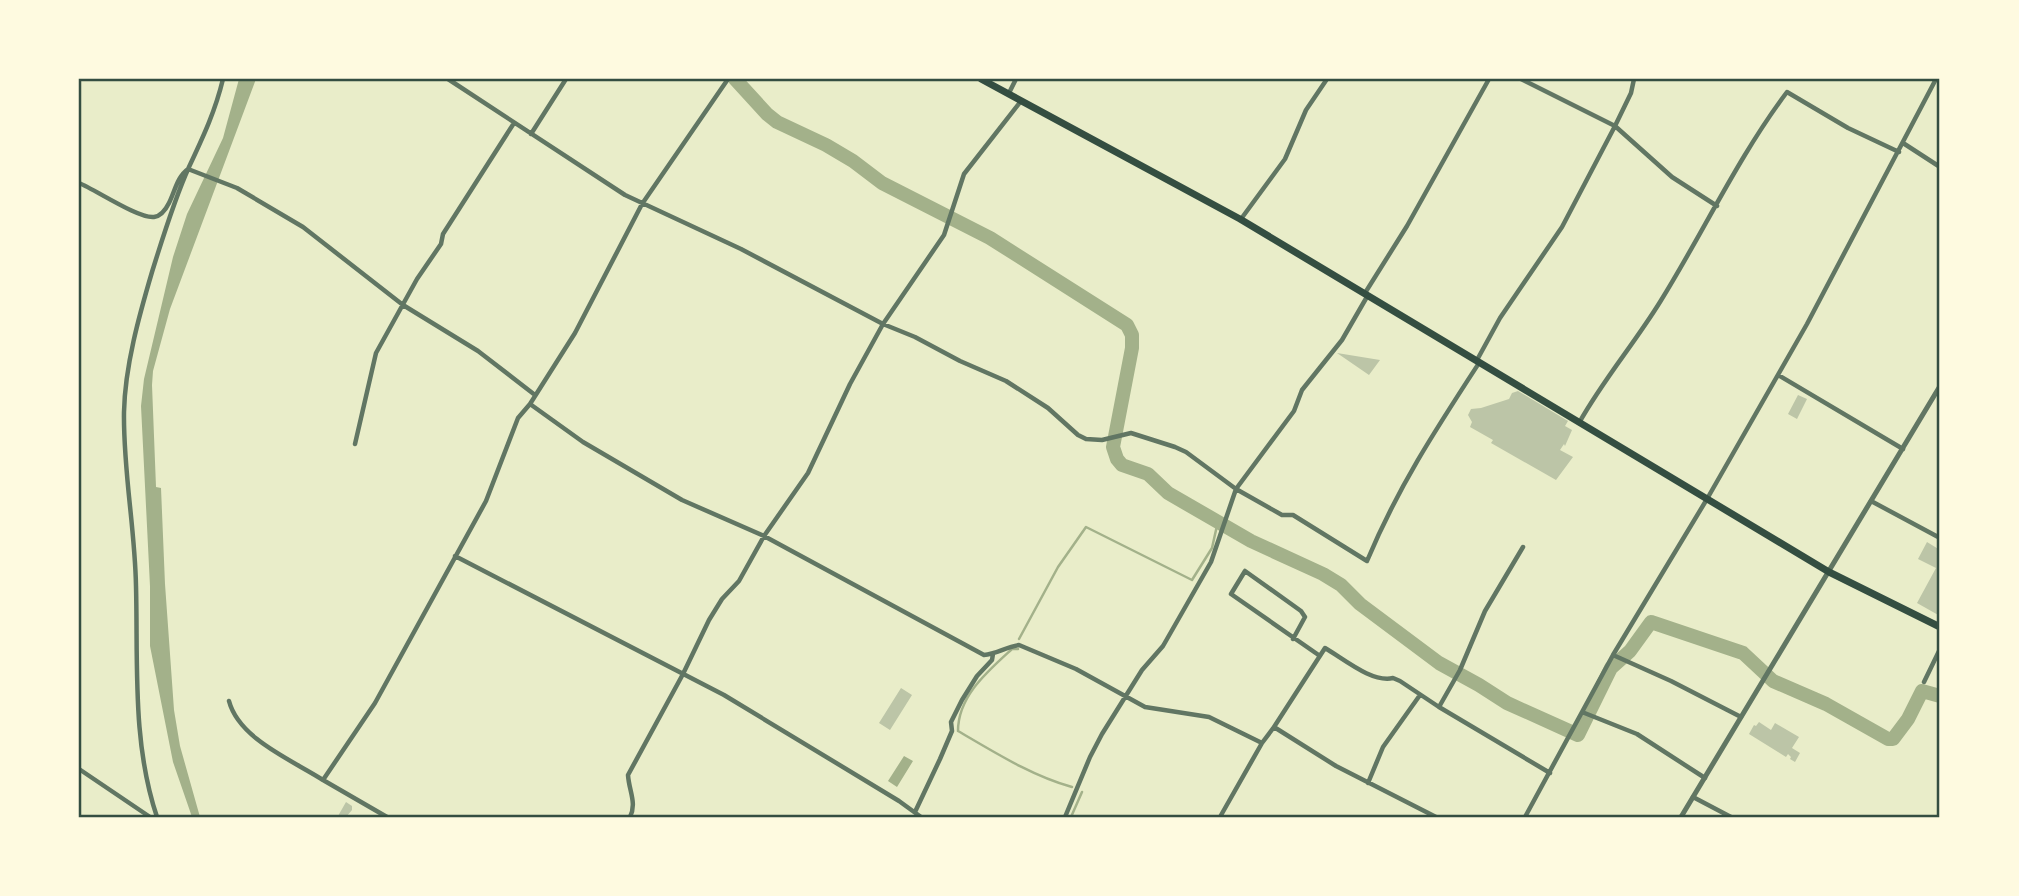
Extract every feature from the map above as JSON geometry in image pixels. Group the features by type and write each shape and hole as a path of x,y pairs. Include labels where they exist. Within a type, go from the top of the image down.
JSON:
{"main road":[{"path":"981,79 1240,219 1829,572 1940,627"}],"street":[{"path":"157,817 143,758 139,726 135,662 136,585 124,411 134,348 152,273 211,123 223,79"},
{"path":"448,79 642,204 741,249 883,324 1025,392 1078,435 1086,439 1139,435 1186,452 1237,489 1282,515 1293,515 1367,561 1395,498 1478,361 1500,317 1562,227 1615,126 1631,93 1634,79"},
{"path":"531,134 566,79"},
{"path":"323,780 375,703 486,501 518,418 530,404 591,306 642,204 728,79"},
{"path":"1008,94 1016,79"},
{"path":"1240,219 1284,159 1306,110 1327,79"},
{"path":"1065,817 1090,757 1142,670 1163,646 1218,547 1237,489 1294,411 1302,390 1342,340 1489,79"},
{"path":"1521,79 1615,126 1672,177 1717,206"},
{"path":"1525,817 1571,730 1584,713 1613,655 1707,499 1807,324 1936,79"},
{"path":"1580,423 1597,390 1658,306 1763,124 1787,92 1848,128 1899,152"},
{"path":"630,817 634,803 628,775 709,620 738,581 764,536 808,473 849,384 883,324 944,235 964,174 1021,101"},
{"path":"355,444 376,354 417,279 441,244 447,228 514,123"},
{"path":"1903,143 1940,167"},
{"path":"79,183 102,192 137,214 154,217 161,215 169,204 180,177 191,170"},
{"path":"191,170 229,184 303,227 403,306 478,351 535,395"},
{"path":"1778,375 1903,449"},
{"path":"1681,817 1940,386"},
{"path":"530,404 583,442 682,499 764,536 984,655 1018,645 1076,668 1145,707 1209,717 1262,743"},
{"path":"1871,501 1940,538"},
{"path":"1439,707 1460,670 1485,611 1523,547"},
{"path":"456,556 766,719 921,817"},
{"path":"1293,639 1305,617 1301,611 1245,571 1231,594 1293,639 1320,656"},
{"path":"1220,817 1262,743 1325,648 1374,676 1384,680 1394,678 1550,773"},
{"path":"1924,682 1940,649"},
{"path":"915,813 952,730 951,722 977,676 992,660 993,654"},
{"path":"1613,655 1742,718"},
{"path":"1368,783 1383,747 1420,695"},
{"path":"229,701 233,714 246,732 387,817"},
{"path":"1584,713 1649,740 1705,778"},
{"path":"1274,727 1336,766 1436,817"},
{"path":"79,769 150,817"},
{"path":"1693,797 1731,817"}],"shaded area":[{"path":"239,79 256,79 170,309 153,371 152,385 156,487 161,488 174,710 180,746 200,817 192,817 173,762 150,646 150,586 141,406 144,379 173,257 187,214 223,138"},
{"path":"904,756 913,761 897,787 888,781"}],"building":[{"path":"1337,353 1380,360 1369,375"},
{"path":"1518,391 1568,421 1565,426 1572,430 1565,446 1564,444 1560,450 1573,457 1556,480 1491,443 1493,440 1470,427 1472,422 1468,415 1471,409 1509,399 1512,393"},
{"path":"1798,395 1807,399 1797,419 1788,414"},
{"path":"1927,542 1940,550 1940,616 1917,603 1936,568 1918,559"},
{"path":"901,688 912,695 890,730 879,723"},
{"path":"1759,722 1771,730 1775,723 1799,737 1792,748 1800,753 1795,762 1788,754 1786,757 1749,734"},
{"path":"346,802 352,806 352,810 346,817 338,816"}],"waterway":[{"path":"735,79 777,122 826,145 882,183 990,238 1127,325 1132,335 1132,348 1113,447 1122,465 1148,474 1168,493 1251,541 1341,585 1360,604 1439,663 1507,703 1578,735 1611,668 1630,651 1651,622 1743,653 1773,681 1826,704 1888,739 1893,739 1908,719 1922,691 1940,696"},
{"path":"1019,639 1058,567 1086,527 1192,580 1212,548 1218,521"},
{"path":"1018,649 1012,649 976,685 963,707 958,731 1028,770 1072,787"},
{"path":"1071,817 1082,792"}]}
